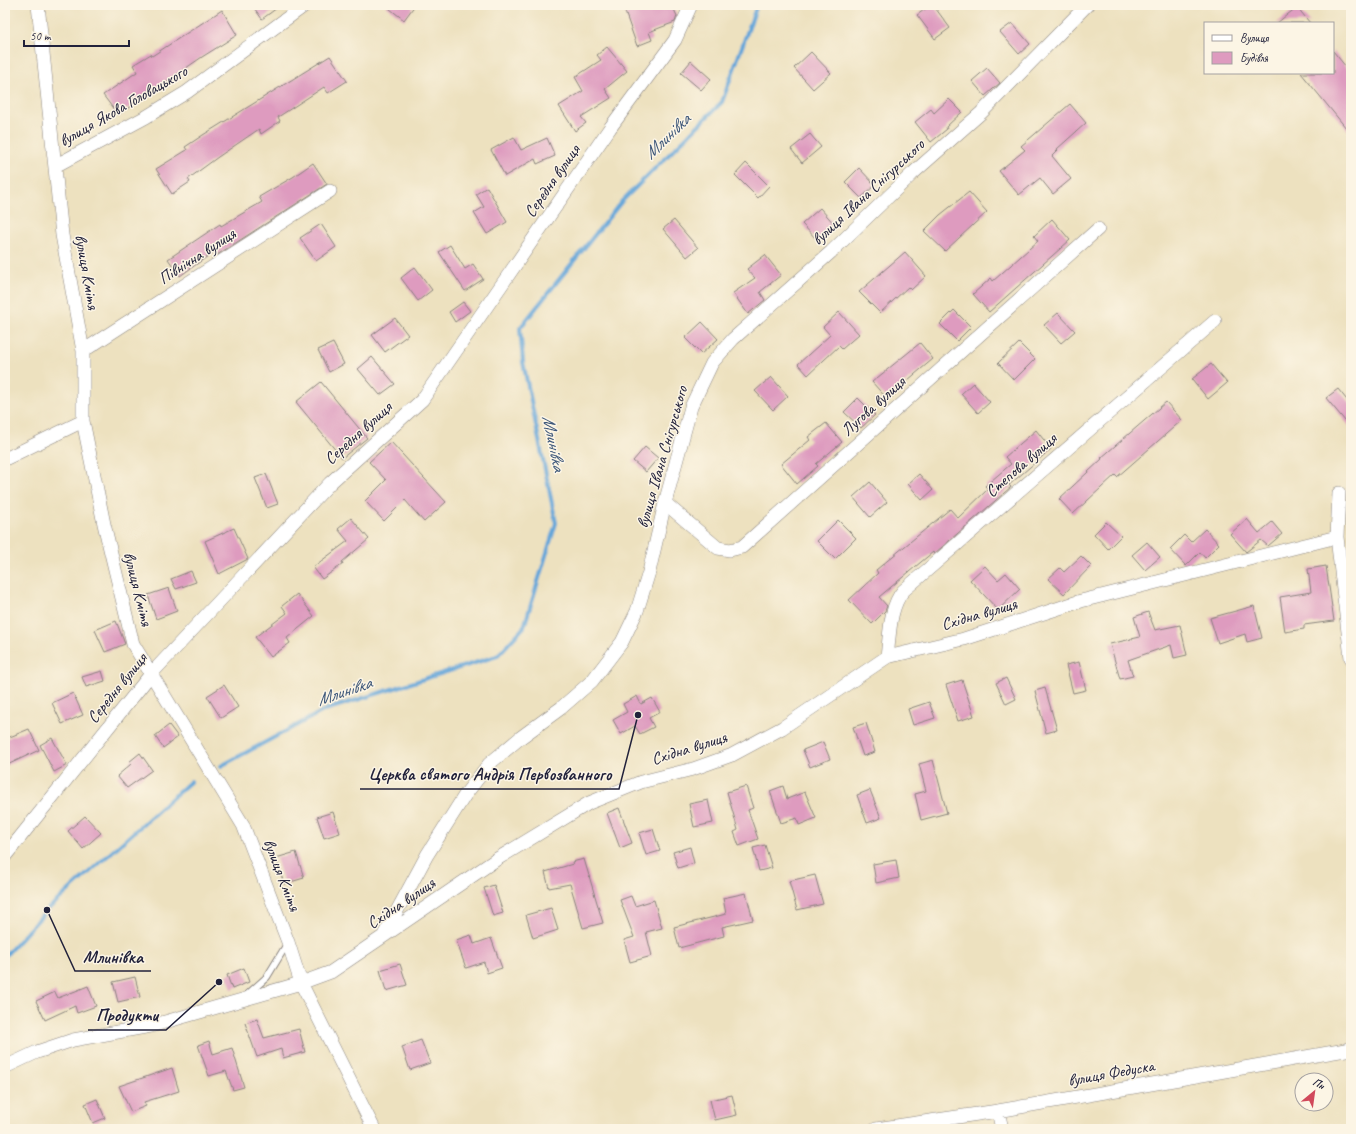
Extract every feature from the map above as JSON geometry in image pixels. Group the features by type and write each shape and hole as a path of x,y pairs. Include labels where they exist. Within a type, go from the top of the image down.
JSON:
{"street":[{"name":"вулиця Кмітя","path":"38,5 62,235 83,351 83,421 104,524 133,644 244,825 288,942 301,983 374,1129"},
{"name":"вулиця Якова Головацького","path":"55,166 146,117 187,92 305,5"},
{"name":"Середня вулиця","path":"5,856 151,674 330,483 422,400 610,128 675,40 691,5"},
{"name":"вулиця Івана Снігурського","path":"382,938 427,855 465,795 489,764 561,708 592,681 622,642 637,611 647,579 665,503 691,407 712,363 728,345 831,252 912,174 981,113 1087,5"},
{"name":"Північна вулиця","path":"83,351 330,191"},
{"name":"Лугова вулиця","path":"665,503 718,548 730,550 742,547 1098,229"},
{"name":"Степова вулиця","path":"887,657 896,599 903,591 1215,321"},
{"path":"5,459 83,421"},
{"path":"1339,493 1337,537 1351,658"},
{"name":"Східна вулиця","path":"5,1068 37,1052 73,1040 151,1026 301,983 331,972 496,859 588,803 641,782 692,769 732,755 782,728 887,657 964,639 1081,602 1337,537"},
{"name":"вулиця Федуска","path":"876,1129 998,1111 1351,1049"},
{"path":"998,1111 1002,1129"}],"lane":[{"path":"239,1000 268,977 288,942"}],"building":[{"path":"252,5 281,5 262,19"},
{"path":"385,5 415,5 404,20"},
{"path":"634,5 672,5 677,16 675,22 649,32 652,40 637,46 624,9"},
{"path":"933,5 950,28 935,39 917,15"},
{"path":"1297,7 1309,22 1278,22"},
{"path":"222,10 237,35 202,57 118,115 103,95 137,72 133,65 151,54 152,56"},
{"path":"1012,23 1030,44 1019,54 1000,32"},
{"path":"607,47 627,71 605,89 611,98 581,117 586,123 575,131 559,106 583,91 575,77 601,60 597,55"},
{"path":"811,52 831,73 813,89 794,68"},
{"path":"1334,52 1351,73 1351,134 1302,74 1334,74"},
{"path":"330,56 347,81 328,93 324,87 278,117 280,121 261,134 259,129 218,157 188,179 190,182 172,194 156,169 187,150 185,147 203,135"},
{"path":"691,61 711,79 701,90 681,73"},
{"path":"987,68 1000,83 985,96 972,81"},
{"path":"949,99 962,112 946,127 947,129 931,142 915,122 931,109 934,113"},
{"path":"1070,104 1086,123 1057,149 1058,150 1052,156 1071,179 1053,194 1040,178 1019,195 999,171 1025,150 1021,146"},
{"path":"810,134 821,147 802,163 791,149"},
{"path":"514,137 521,150 547,138 555,156 537,164 535,159 505,176 491,150"},
{"path":"313,163 327,184 217,255 215,251 180,276 168,259 220,224 221,226 262,202 259,197"},
{"path":"746,163 769,186 758,198 735,175"},
{"path":"859,168 875,185 861,198 845,182"},
{"path":"487,187 507,222 487,234 474,213 484,207 476,194"},
{"path":"969,192 987,212 945,251 924,231 940,215"},
{"path":"820,208 836,226 819,242 802,224"},
{"path":"1052,219 1070,240 989,312 973,294 991,278 993,281 1038,241 1034,236"},
{"path":"674,220 698,248 687,257 663,229"},
{"path":"321,224 336,247 316,261 300,238"},
{"path":"450,245 465,269 473,264 483,279 465,291 439,252"},
{"path":"905,252 926,276 911,290 908,287 880,313 859,292"},
{"path":"765,255 781,275 760,292 765,300 748,314 733,293 755,278 747,269"},
{"path":"415,267 432,290 418,301 401,278"},
{"path":"463,302 470,311 455,322 449,312"},
{"path":"954,310 971,327 957,341 940,324"},
{"path":"839,312 859,334 842,349 839,346 808,375 798,364 830,335 823,327"},
{"path":"1058,313 1075,331 1061,343 1044,325"},
{"path":"395,318 408,335 385,352 372,335"},
{"path":"702,322 718,339 701,354 685,338"},
{"path":"333,343 344,364 329,372 318,350"},
{"path":"920,343 933,359 902,385 904,387 888,400 872,382"},
{"path":"1019,343 1035,359 1014,380 998,363"},
{"path":"372,357 395,384 380,395 358,369"},
{"path":"1211,364 1227,383 1208,399 1192,379"},
{"path":"771,377 788,396 773,410 755,391"},
{"path":"321,382 367,438 342,458 296,402"},
{"path":"973,383 990,402 978,413 961,394"},
{"path":"1338,389 1351,405 1351,428 1326,398"},
{"path":"858,398 875,415 861,428 844,412"},
{"path":"1166,402 1182,420 1117,477 1115,475 1073,514 1059,499 1102,459 1101,458"},
{"path":"826,423 842,442 816,464 818,466 797,484 781,464 810,440 808,437"},
{"path":"1036,430 1051,449 1009,485 1011,487 934,554 933,552 879,597 887,606 885,611 872,624 849,600 878,573 876,570 950,509 958,518 988,489 985,486 1011,464 1005,457"},
{"path":"391,442 446,502 424,522 405,500 384,521 365,501 386,480 369,462"},
{"path":"645,447 658,458 646,472 633,461"},
{"path":"266,474 278,504 267,508 255,478"},
{"path":"919,474 933,490 922,500 908,484"},
{"path":"870,482 887,502 870,517 853,497"},
{"path":"351,518 369,539 342,562 343,564 322,579 313,567 348,541 338,529"},
{"path":"1247,519 1259,533 1272,522 1282,534 1268,546 1261,540 1246,552 1230,534"},
{"path":"838,520 856,538 835,559 817,541"},
{"path":"1106,522 1121,536 1108,549 1094,534"},
{"path":"234,528 248,559 219,574 205,541"},
{"path":"1205,529 1219,544 1205,558 1200,552 1186,566 1170,549 1184,535 1191,542"},
{"path":"1147,542 1160,557 1145,570 1132,555"},
{"path":"1081,556 1091,566 1064,594 1048,579 1060,568 1064,572"},
{"path":"985,566 998,580 1006,573 1020,589 998,610 970,580"},
{"path":"1326,566 1334,621 1304,625 1304,629 1285,632 1280,597 1311,592 1308,569"},
{"path":"191,571 196,582 176,589 171,579"},
{"path":"169,588 177,611 156,619 148,595"},
{"path":"297,594 314,616 287,638 290,643 271,657 255,637 287,613 282,606"},
{"path":"1254,606 1262,638 1247,642 1245,634 1218,643 1210,618"},
{"path":"1148,612 1155,630 1180,625 1187,655 1174,658 1171,645 1128,660 1133,676 1120,679 1110,644 1140,637 1134,617"},
{"path":"116,621 125,644 105,652 95,630"},
{"path":"1079,662 1086,690 1073,693 1066,665"},
{"path":"102,671 105,681 86,687 82,677"},
{"path":"1006,678 1016,699 1006,704 996,683"},
{"path":"962,680 974,716 958,721 946,685"},
{"path":"224,685 238,707 221,718 207,696"},
{"path":"1045,688 1057,730 1046,733 1035,691"},
{"path":"73,693 83,715 62,724 52,703"},
{"path":"637,696 641,704 652,698 660,712 649,718 654,727 640,734 635,726 621,734 613,720 627,712 623,704"},
{"path":"929,702 935,718 913,725 908,709"},
{"path":"866,723 875,752 863,756 853,727"},
{"path":"169,725 178,737 163,748 155,736"},
{"path":"29,729 39,750 5,766 5,739"},
{"path":"52,738 67,765 54,772 40,745"},
{"path":"823,742 830,759 810,767 803,750"},
{"path":"140,753 152,770 127,788 117,776 131,764 129,762"},
{"path":"933,760 947,813 921,820 915,794 926,791 919,764"},
{"path":"746,786 753,808 748,810 758,839 739,846 734,832 738,830 727,792"},
{"path":"783,786 787,799 805,792 816,818 799,825 797,818 781,823 770,791"},
{"path":"870,790 881,818 867,823 857,795"},
{"path":"708,800 713,823 694,827 689,804"},
{"path":"619,808 632,843 620,848 607,813"},
{"path":"333,812 340,833 324,838 317,817"},
{"path":"85,816 101,833 83,849 68,831"},
{"path":"653,829 660,851 646,855 639,833"},
{"path":"765,845 772,868 759,871 753,848"},
{"path":"690,847 694,863 678,868 673,852"},
{"path":"296,852 304,878 284,884 276,858"},
{"path":"584,859 603,923 583,928 570,884 549,888 545,872 573,864 572,862"},
{"path":"896,860 899,878 876,883 873,864"},
{"path":"815,875 823,904 797,910 789,881"},
{"path":"494,885 503,913 493,916 484,888"},
{"path":"746,893 753,920 722,927 724,936 679,948 674,927 726,914 723,898"},
{"path":"631,896 635,906 654,900 662,928 646,932 652,956 630,962 624,940 634,937 620,900"},
{"path":"551,908 558,930 533,938 526,915"},
{"path":"471,935 474,944 491,938 502,968 487,973 484,962 466,968 456,940"},
{"path":"400,964 407,985 386,991 380,970"},
{"path":"244,968 249,982 232,989 227,975"},
{"path":"135,977 140,997 118,1002 113,982"},
{"path":"88,986 96,1006 77,1013 75,1006 45,1020 36,1001 55,992 58,998"},
{"path":"257,1019 264,1038 299,1029 305,1052 283,1058 281,1049 257,1057 245,1023"},
{"path":"421,1040 430,1063 410,1070 402,1047"},
{"path":"209,1041 213,1054 232,1048 244,1087 233,1090 226,1071 209,1076 198,1045"},
{"path":"172,1068 179,1091 144,1102 146,1106 131,1112 119,1086"},
{"path":"732,1095 737,1115 715,1120 710,1100"},
{"path":"97,1099 105,1118 93,1123 85,1104"}],"waterway":[{"name":"Млинівка","path":"221,766 325,710 497,656 524,627 556,523 523,362 520,328 622,201 722,102 757,5"},
{"name":"Млинівка","path":"5,956 47,910 191,781"}],"place":[{"name":"Церква святого Андрія Первозванного","path":"638,715"},
{"name":"Млинівка","path":"47,910"},
{"name":"Продукти","path":"219,982"}]}
